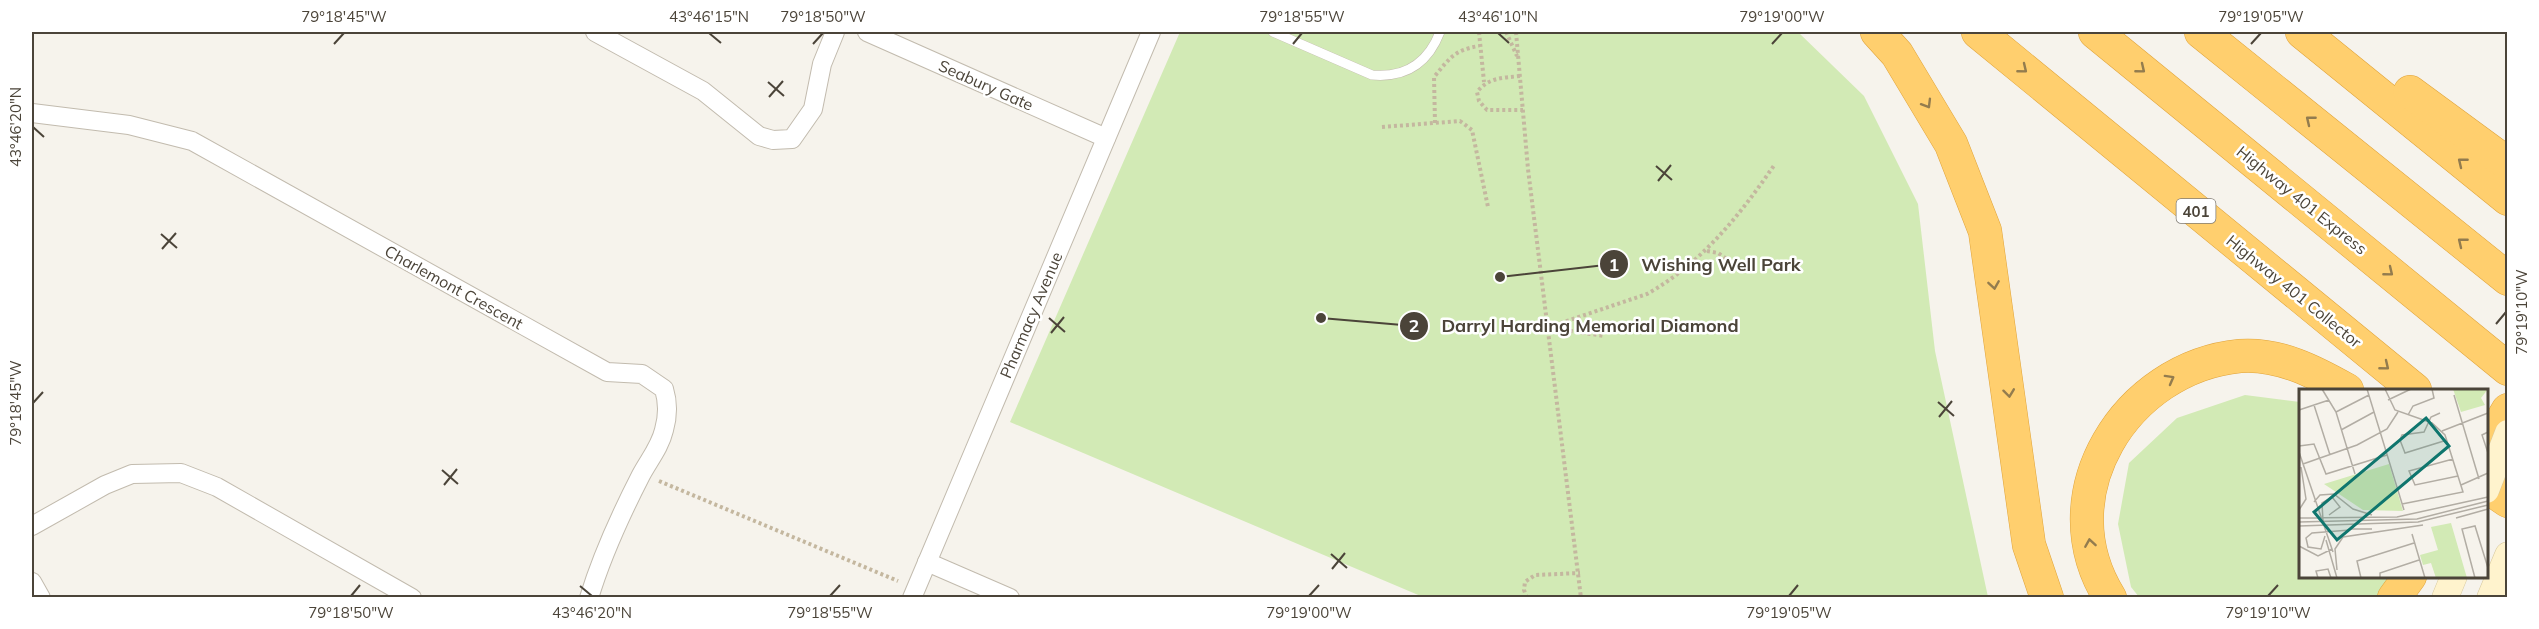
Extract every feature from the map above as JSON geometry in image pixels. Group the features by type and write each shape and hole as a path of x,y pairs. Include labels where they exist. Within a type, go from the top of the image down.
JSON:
{"highway":[{"path":"1877,32 1897,54 1951,144 1985,231 2029,545 2047,597"},
{"name":"Highway 401 Collector","path":"1978,32 2414,389"},
{"name":"Highway 401 Express","path":"2096,32 2508,369"},
{"path":"2201,32 2508,279"},
{"path":"2302,32 2508,199"},
{"path":"2327,32 2508,164"},
{"path":"2110,597 2092,555 2088,534 2090,490 2096,468 2111,435 2142,397 2168,378 2202,364 2241,356 2269,358 2296,364 2345,389"},
{"path":"2488,446 2508,410"},
{"path":"2488,449 2508,468"},
{"path":"2488,489 2508,501"},
{"path":"2394,597 2408,578"}],"main road":[{"path":"2488,485 2508,434"},
{"path":"2445,597 2453,578"}],"street":[{"path":"595,32 703,91 759,136 773,140 792,139 813,109 822,64 835,32"},
{"name":"Seabury Gate","path":"867,32 1106,138"},
{"name":"Pharmacy Avenue","path":"914,593 1151,32"},
{"name":"Charlemont Crescent","path":"32,113 129,125 192,141 607,372 642,374 664,389 668,401 659,445 641,474 614,532 589,597"},
{"path":"32,526 105,485 132,474 181,473 217,487 412,597"},
{"path":"927,562 1010,597"},
{"path":"32,582 41,597"}],"lane":[{"path":"1273,32 1372,75 1388,76 1411,71 1422,63 1435,45 1440,32"}],"path":[{"path":"1479,32 1484,82"},
{"path":"1506,32 1519,59"},
{"path":"1516,32 1528,169 1580,573 1581,597"},
{"path":"1435,123 1434,77 1453,54 1461,49 1479,46"},
{"path":"1520,76 1494,78 1484,82 1477,92 1479,101 1487,110 1523,110"},
{"path":"1382,126 1460,121 1472,130 1488,207"},
{"path":"1549,327 1647,294 1706,251 1751,199 1775,164"},
{"path":"1706,251 1725,256 1740,268"},
{"path":"1549,327 1604,336"},
{"path":"641,474 914,593"},
{"path":"1527,597 1524,590 1525,582 1535,575 1580,573"}],"green space":[{"path":"1180,32 1798,32 1864,96 1918,204 1935,351 1988,597 1423,597 1010,422"},
{"path":"2245,395 2299,402 2299,578 2392,578 2383,597 2139,597 2131,587 2118,524 2129,463 2177,418"}],"place":[{"name":"Wishing Well Park","path":"1500,277"},
{"name":"Darryl Harding Memorial Diamond","path":"1321,318"}]}
